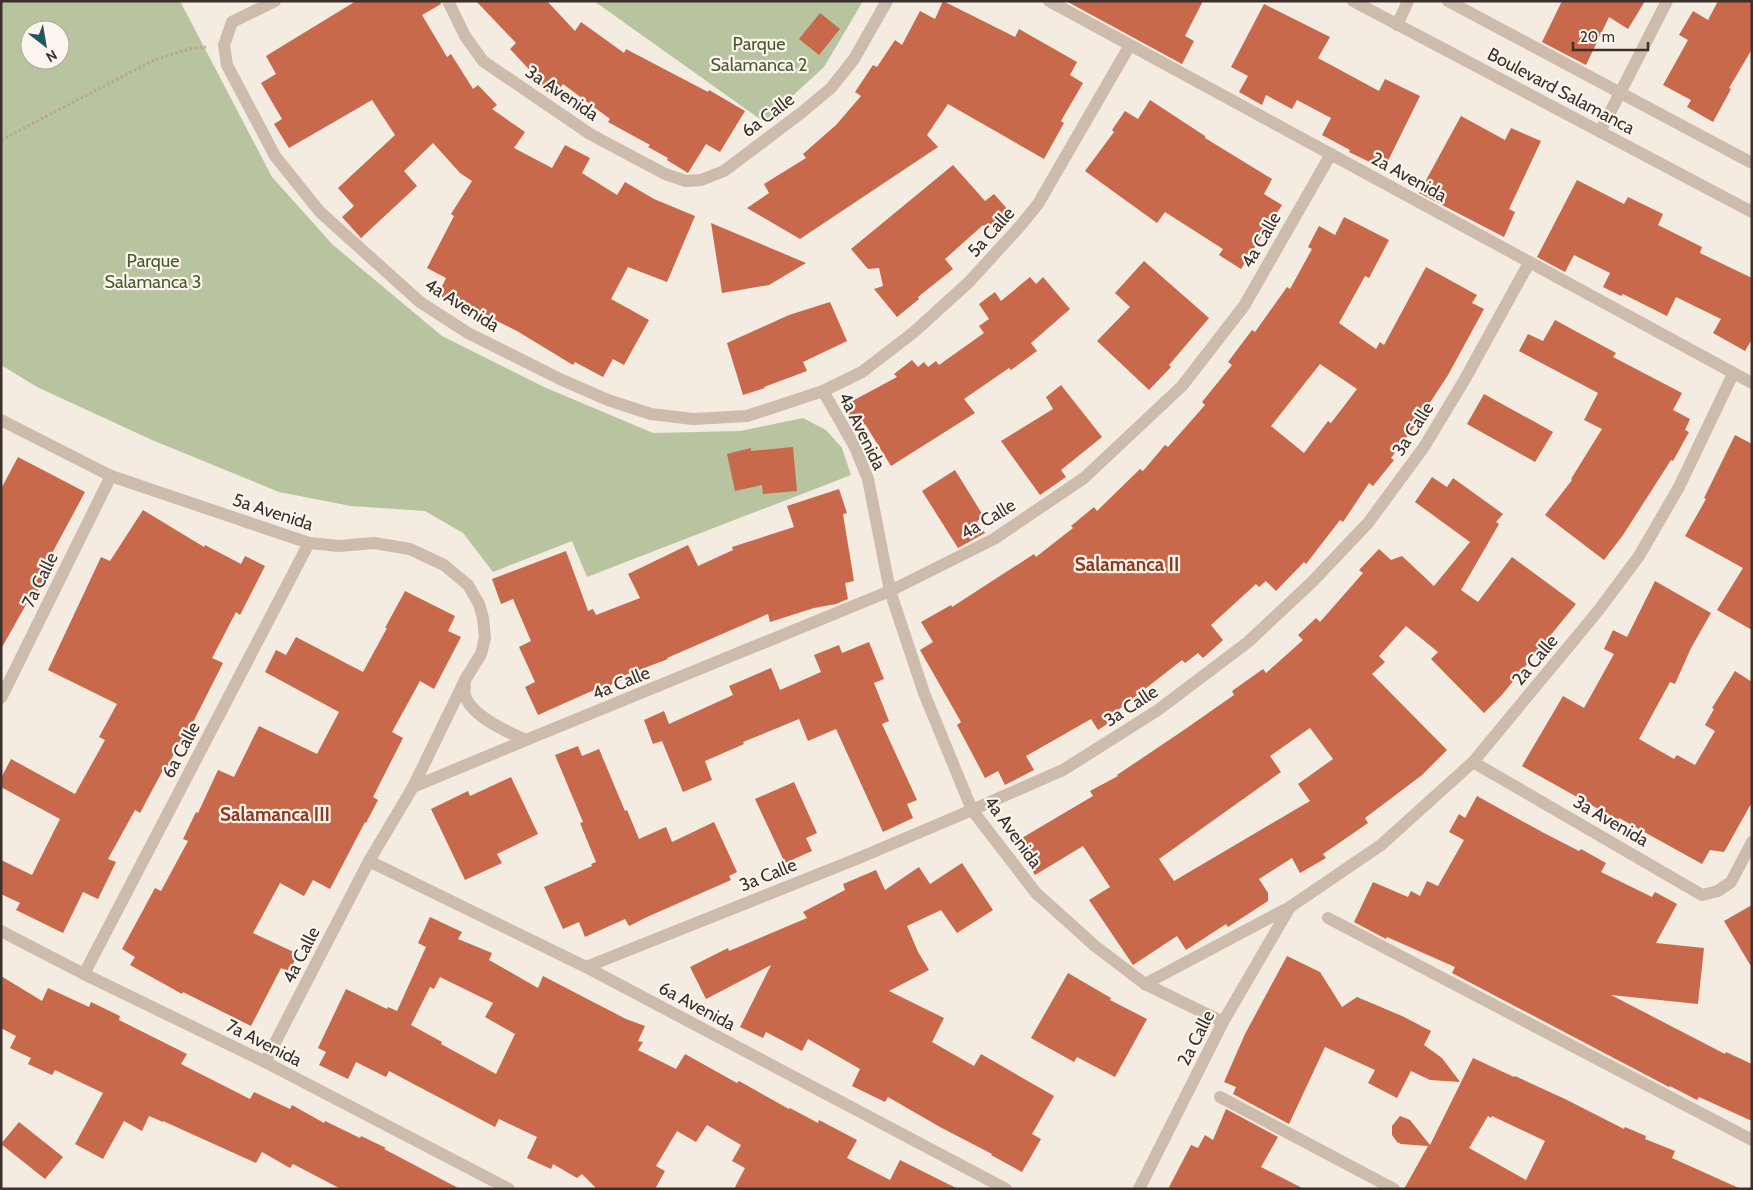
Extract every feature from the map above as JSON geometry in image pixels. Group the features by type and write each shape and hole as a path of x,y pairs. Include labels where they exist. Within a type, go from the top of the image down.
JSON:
{"street":[{"path":"224,45 232,22 275,1"},
{"name":"3a Avenida","path":"448,1 465,36 483,61 590,134 665,174 686,181"},
{"name":"6a Calle","path":"686,181 701,180 724,171 801,113 830,88 854,59 887,1"},
{"name":"2a Avenida","path":"1049,1 1752,384"},
{"name":"Boulevard Salamanca","path":"1353,1 1752,212"},
{"path":"1397,25 1408,1"},
{"name":"Boulevard Salamanca","path":"1448,1 1752,163"},
{"path":"1600,132 1667,1"},
{"name":"4a Avenida","path":"224,45 227,66 275,156 320,212 420,302 468,332 562,380 608,400 651,414 693,419 747,416 823,391 855,448 868,479 890,591 924,693 972,810 1036,893 1095,946 1145,984 1223,1022"},
{"name":"5a Calle","path":"823,391 862,372 914,332 969,282 1022,225 1038,204 1130,46"},
{"name":"4a Calle","path":"265,1062 369,861 413,787 890,591 994,539 1084,478 1182,386 1244,306 1331,154"},
{"name":"3a Calle","path":"586,968 859,858 1063,770 1158,710 1248,642 1312,582 1368,523 1424,447 1465,380 1529,263"},
{"name":"2a Calle","path":"1145,984 1290,907 1381,845 1473,762 1598,611 1639,556 1679,487 1733,374"},
{"name":"5a Avenida","path":"1,420 111,476 309,543 339,546 374,543 410,549 444,565 468,585 479,604 483,618 485,638 481,654 465,680 413,787"},
{"name":"7a Calle","path":"1,698 111,476"},
{"name":"6a Calle","path":"84,974 309,543"},
{"path":"465,680 465,696 476,711 497,727 526,740"},
{"name":"3a Avenida","path":"1473,762 1702,895 1718,891 1731,882 1752,842"},
{"name":"6a Avenida","path":"369,861 586,968 1006,1189"},
{"name":"2a Calle","path":"1139,1189 1223,1022 1290,907"},
{"path":"1328,918 1752,1140"},
{"name":"7a Avenida","path":"1,931 84,974 265,1062 509,1189"},
{"path":"1220,1097 1394,1189"}],"path":[{"path":"1,140 154,60 193,48 224,45"}],"green space":[{"name":"Parque Salamanca 3","path":"1,1 180,1 272,177 333,245 442,336 544,387 653,433 740,431 803,418 826,430 842,448 851,475 587,577 572,541 493,572 463,533 425,511 351,506 279,492 152,440 37,387 1,365"},
{"name":"Parque Salamanca 2","path":"594,1 863,1 824,67 764,122"}],"building":[{"path":"356,1 440,1 441,4 422,15 447,57 451,54 473,89 478,85 497,105 492,109 525,132 514,148 552,168 565,145 590,158 582,173 617,195 625,182 654,199 695,216 667,282 628,267 611,299 649,320 624,365 613,359 603,377 575,362 573,365 517,331 457,301 455,304 438,295 446,278 427,268 454,216 451,214 472,181 460,173 433,143 404,171 417,186 361,238 342,217 354,206 338,188 395,135 372,100 289,148 274,124 282,119 261,83 276,74 266,56"},
{"path":"476,1 547,1 575,31 581,22 624,53 626,49 708,92 709,90 745,111 720,152 706,144 688,173 667,160 668,158 648,147 650,145 608,122 610,119 563,84 553,96 535,83 538,79 510,49 516,43"},
{"path":"943,1 1015,37 1019,29 1077,62 1070,75 1083,83 1061,121 1064,123 1044,159 948,104 927,135 938,147 800,239 747,208 769,193 764,184 806,158 803,154 836,125 861,96 855,92 873,65 877,67 895,40 902,45 920,11 935,19"},
{"path":"1066,1 1203,1 1185,36 1194,41 1182,64"},
{"path":"1562,1 1645,1 1628,29 1609,17 1586,65 1542,42"},
{"path":"1718,1 1752,1 1752,49 1729,88 1731,89 1713,122 1687,107 1691,100 1663,85 1688,40 1679,35 1693,11 1708,20"},
{"path":"1264,4 1330,37 1318,58 1379,91 1385,79 1420,96 1384,169 1349,152 1350,150 1322,135 1331,118 1297,100 1292,109 1266,95 1262,105 1239,92 1248,76 1231,67"},
{"path":"820,13 840,29 819,55 799,39"},
{"path":"1150,100 1205,136 1205,138 1272,179 1264,194 1282,205 1241,269 1219,255 1223,249 1165,212 1157,223 1085,171 1114,132 1112,130 1125,111 1138,119"},
{"path":"1461,116 1505,140 1511,128 1541,141 1509,209 1515,212 1504,237 1419,193"},
{"path":"953,165 985,201 994,194 1009,211 987,230 983,225 945,259 953,269 918,297 919,299 897,317 874,289 883,286 879,268 868,269 851,249"},
{"path":"1577,180 1624,204 1628,197 1663,214 1658,225 1702,247 1700,253 1752,278 1752,339 1745,351 1713,333 1721,319 1676,297 1667,316 1623,294 1621,296 1603,287 1610,273 1574,255 1565,272 1537,257"},
{"path":"1344,217 1389,240 1369,278 1365,276 1339,323 1376,349 1380,342 1384,345 1426,267 1477,295 1472,303 1484,309 1448,375 1391,458 1394,460 1373,486 1369,483 1343,522 1340,520 1306,564 1304,562 1276,591 1266,581 1259,587 1256,584 1211,625 1223,640 1203,658 1198,653 1185,663 1182,660 1118,710 1121,715 1098,730 1091,719 1026,756 1034,770 1005,785 998,771 985,778 957,725 961,722 920,650 933,642 921,622 951,605 952,607 1034,554 1036,557 1073,528 1071,526 1094,507 1097,511 1140,469 1143,471 1165,445 1168,447 1205,405 1202,402 1232,365 1228,362 1252,330 1255,332 1287,287 1290,289 1312,249 1308,247 1319,226 1335,235","holes":["1320,364 1357,389 1331,423 1328,421 1304,453 1271,426"]},
{"path":"711,223 806,263 769,285 722,293"},
{"path":"1144,261 1209,318 1169,365 1171,367 1149,390 1097,341 1130,307 1115,293"},
{"path":"1030,277 1036,284 1043,277 1070,309 1031,343 1037,351 1011,370 1009,368 964,399 975,413 891,466 865,424 856,429 843,406 897,377 894,374 912,360 918,367 924,362 928,367 936,361 939,365 984,333 979,326 989,319 979,304 995,292 1001,301"},
{"path":"830,302 847,341 803,362 807,371 743,395 727,343 789,315"},
{"path":"1555,320 1616,353 1613,357 1682,393 1673,410 1690,419 1685,430 1689,432 1673,461 1671,460 1623,535 1604,560 1545,515 1572,480 1602,429 1584,420 1598,393 1519,351 1528,334 1543,341"},
{"path":"1061,385 1102,437 1061,470 1066,477 1040,495 1001,441 1053,409 1046,397"},
{"path":"1484,394 1553,432 1535,462 1467,424"},
{"path":"1735,435 1752,444 1752,630 1717,610 1743,568 1685,536 1706,499 1704,498"},
{"path":"793,447 797,491 763,494 762,485 735,491 727,454 751,448 751,451"},
{"path":"18,457 85,492 43,570 47,572 32,603 28,601 1,649 1,489"},
{"path":"955,470 984,517 977,521 985,533 958,548 922,491"},
{"path":"1432,477 1447,487 1453,478 1503,514 1496,522 1499,524 1461,590 1478,602 1512,557 1576,604 1501,696 1484,713 1431,659 1438,652 1406,626 1379,656 1385,662 1372,674 1447,750 1422,775 1365,818 1368,823 1323,854 1326,858 1300,873 1292,858 1259,879 1268,893 1268,901 1228,927 1226,924 1186,950 1177,936 1133,965 1089,900 1110,887 1083,846 1035,875 1015,842 1093,796 1090,791 1118,776 1234,695 1232,691 1263,669 1266,673 1303,640 1298,635 1316,618 1320,622 1363,573 1359,570 1379,549 1391,560 1402,556 1434,586 1470,542 1415,502","holes":["1310,728 1333,759 1298,784 1310,801 1174,881 1159,859 1281,772 1270,756"]},
{"path":"839,489 847,513 843,514 854,581 845,583 848,599 770,622 768,614 668,659 623,676 624,679 595,692 594,690 538,715 525,687 535,682 519,647 531,641 513,599 501,604 492,579 566,551 588,611 593,609 596,615 640,598 628,574 688,545 698,566 733,550 732,547 794,527 787,506"},
{"path":"143,510 204,547 205,545 241,564 245,556 265,566 240,615 236,612 212,658 223,663 185,738 183,737 165,771 163,770 140,813 135,810 108,859 116,862 98,899 83,892 63,933 16,910 20,903 1,894 1,860 32,875 60,819 1,787 1,778 11,759 75,794 105,740 99,737 117,704 48,670 101,557 110,561"},
{"path":"1655,581 1711,613 1691,648 1675,684 1670,682 1639,739 1674,759 1677,755 1695,765 1715,731 1705,725 1714,709 1712,708 1735,671 1752,682 1752,802 1724,852 1710,850 1702,864 1619,818 1618,820 1522,766 1563,696 1584,708 1614,654 1604,649 1613,630 1627,637"},
{"path":"405,591 455,616 448,631 461,637 434,689 420,681 392,732 403,738 373,797 378,800 330,889 313,880 304,896 280,883 253,933 298,954 289,972 281,968 251,1026 183,992 182,994 130,965 135,957 122,949 155,888 161,891 188,841 183,839 196,812 198,813 218,770 234,777 259,726 317,754 339,712 265,672 276,650 286,655 296,637 363,672"},
{"path":"869,642 884,679 874,683 889,721 882,724 917,800 907,804 913,818 883,832 836,729 808,741 799,719 743,742 744,744 705,761 712,780 683,792 662,741 653,744 644,720 664,711 669,724 733,695 729,686 771,668 780,690 821,672 814,655 839,645 842,653"},
{"path":"578,746 582,756 599,749 639,839 666,827 672,842 714,822 737,872 729,876 731,880 629,926 625,919 585,937 579,922 563,929 544,887 592,866 591,864 596,862 580,823 583,822 555,755"},
{"path":"511,777 538,834 497,854 502,863 465,880 431,809 468,791 470,796"},
{"path":"794,782 817,833 806,838 812,851 785,863 755,799"},
{"path":"1477,796 1542,832 1579,851 1581,849 1606,863 1601,872 1652,897 1655,892 1677,904 1656,943 1704,948 1698,1004 1611,995 1725,1054 1726,1052 1752,1064 1752,1121 1699,1097 1697,1100 1669,1087 1452,973 1455,967 1387,937 1386,939 1354,922 1373,882 1408,897 1411,891 1420,896 1427,881 1438,886 1464,840 1449,832 1459,814 1465,818"},
{"path":"962,863 993,910 957,933 941,910 907,926 918,952 929,970 889,991 944,1018 932,1042 974,1066 981,1054 1054,1096 1032,1134 1041,1139 1022,1172 888,1097 885,1102 852,1086 860,1069 808,1039 802,1051 766,1032 763,1038 740,1027 771,965 706,999 690,967 728,948 729,951 807,918 803,912 845,890 843,884 876,870 885,890 919,867 930,884"},
{"path":"1752,905 1752,968 1724,921"},
{"path":"430,917 462,932 458,939 492,953 489,960 538,988 543,976 626,1019 645,1026 638,1041 643,1042 638,1050 676,1069 685,1054 789,1109 818,1123 819,1120 857,1140 847,1158 890,1180 900,1160 958,1189 734,1189 745,1168 732,1161 741,1145 707,1125 696,1142 677,1131 656,1166 665,1171 655,1189 597,1189 582,1174 577,1178 553,1164 551,1169 527,1158 537,1137 499,1119 495,1127 389,1071 386,1077 356,1062 348,1079 319,1065 326,1052 318,1048 346,989 387,1009 388,1007 397,1011 426,947 418,943","holes":["440,977 493,1003 485,1017 515,1034 496,1074 411,1025 430,987 434,989"]},
{"path":"1287,956 1320,972 1342,1007 1357,997 1402,1016 1431,1031 1424,1045 1442,1058 1460,1082 1430,1080 1411,1071 1397,1098 1368,1083 1375,1070 1325,1047 1289,1124 1233,1094 1236,1087 1224,1082 1245,1034"},
{"path":"1068,973 1111,998 1110,1000 1147,1019 1115,1077 1077,1057 1074,1062 1031,1038"},
{"path":"1,976 42,1001 48,988 89,1007 91,1002 120,1016 119,1020 187,1054 181,1064 250,1099 254,1092 290,1109 292,1105 324,1123 325,1121 386,1148 384,1149 460,1189 341,1189 293,1164 290,1168 262,1152 256,1163 149,1116 142,1131 124,1121 103,1159 75,1144 103,1093 55,1070 52,1075 28,1064 31,1058 10,1048 16,1036 1,1028"},
{"path":"1473,1058 1565,1099 1624,1129 1625,1127 1646,1136 1645,1139 1675,1151 1672,1158 1741,1189 1404,1189 1428,1146 1397,1142 1392,1135 1392,1126 1400,1116 1410,1120 1430,1145","holes":["1488,1116 1491,1118 1492,1116 1545,1141 1526,1180 1469,1148"]},
{"path":"1226,1109 1278,1137 1261,1167 1304,1189 1168,1189 1191,1145 1198,1148 1205,1135 1213,1140"},
{"path":"19,1122 63,1157 45,1179 1,1144"}],"district":[{"name":"Salamanca II","path":"1127,564"},
{"name":"Salamanca III","path":"275,814"}]}
